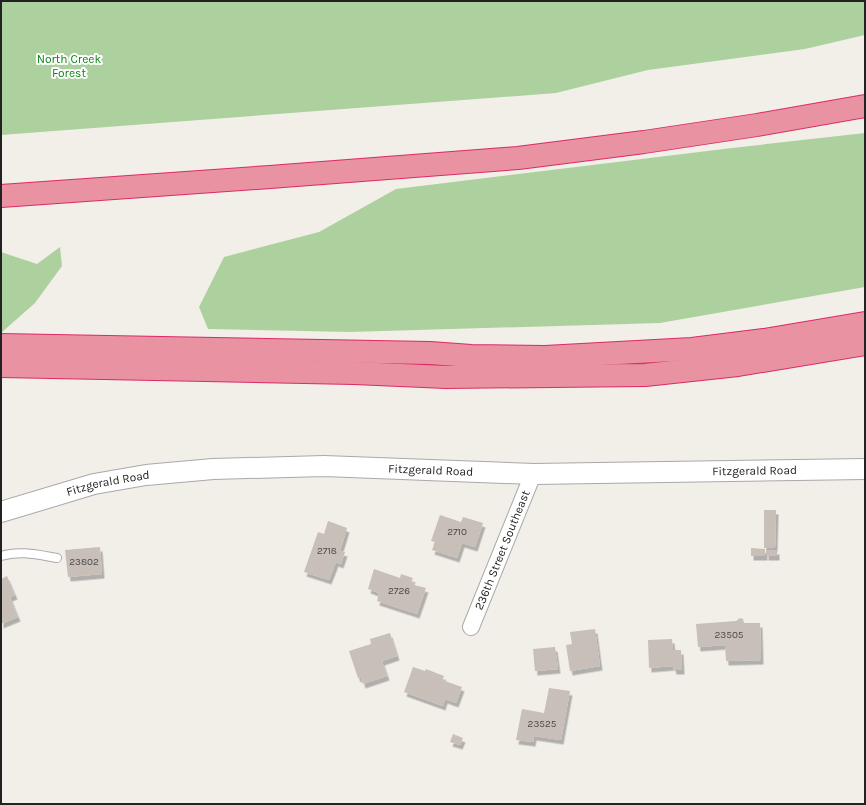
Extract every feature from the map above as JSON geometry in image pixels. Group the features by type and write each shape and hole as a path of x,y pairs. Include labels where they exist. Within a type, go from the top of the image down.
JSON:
{"highway":[{"path":"1,182 473,149 627,132 725,117 865,92"},
{"path":"1,196 270,178 518,158 644,142 757,125 865,106"},
{"path":"1,346 430,353 471,356 545,358 692,349 764,340 865,323"},
{"path":"1,366 354,373 446,377 645,375 738,365 865,344"},
{"path":"446,377 471,356"}],"street":[{"name":"Fitzgerald Road","path":"1,512 94,484 146,475 213,469 324,466 533,474 865,470"},
{"name":"236th Street Southeast","path":"471,627 533,474"}],"lane":[{"path":"1,556 7,554 24,553 57,558"}],"green space":[{"name":"North Creek Forest","path":"1,1 865,1 865,35 805,49 648,70 556,93 1,135"},
{"path":"865,133 865,287 660,323 350,332 208,329 199,307 224,257 319,232 396,189"},
{"path":"60,247 62,266 35,303 1,333 1,252 37,264"}],"building":[{"path":"764,510 776,510 775,548 764,548"},
{"path":"440,515 461,522 463,517 483,523 475,547 462,543 457,558 432,550 435,542 431,541"},
{"path":"328,521 347,528 340,551 345,552 341,564 336,562 329,580 304,572 318,532 324,534"},
{"path":"100,547 102,574 68,577 65,550"},
{"path":"751,548 765,549 765,556 751,556"},
{"path":"766,550 777,550 777,556 766,556"},
{"path":"374,569 400,578 401,574 413,578 411,582 414,583 414,585 426,588 417,614 377,601 379,593 368,589"},
{"path":"7,576 15,595 10,597 18,617 1,624 1,579"},
{"path":"740,618 743,619 744,623 760,623 761,660 726,661 725,645 698,647 696,624 736,621"},
{"path":"595,629 600,666 570,671 566,645 572,644 570,632"},
{"path":"390,633 397,656 382,661 387,676 363,684 361,677 358,678 349,651 371,644 370,639"},
{"path":"672,639 673,650 681,650 682,670 674,670 673,666 649,668 648,640"},
{"path":"555,647 558,669 535,671 533,649"},
{"path":"413,667 425,671 426,669 444,676 442,680 462,687 456,703 445,699 443,706 404,692"},
{"path":"549,688 570,691 561,740 534,736 533,742 516,740 522,709 544,713"},
{"path":"453,734 463,738 460,745 450,742"}]}
